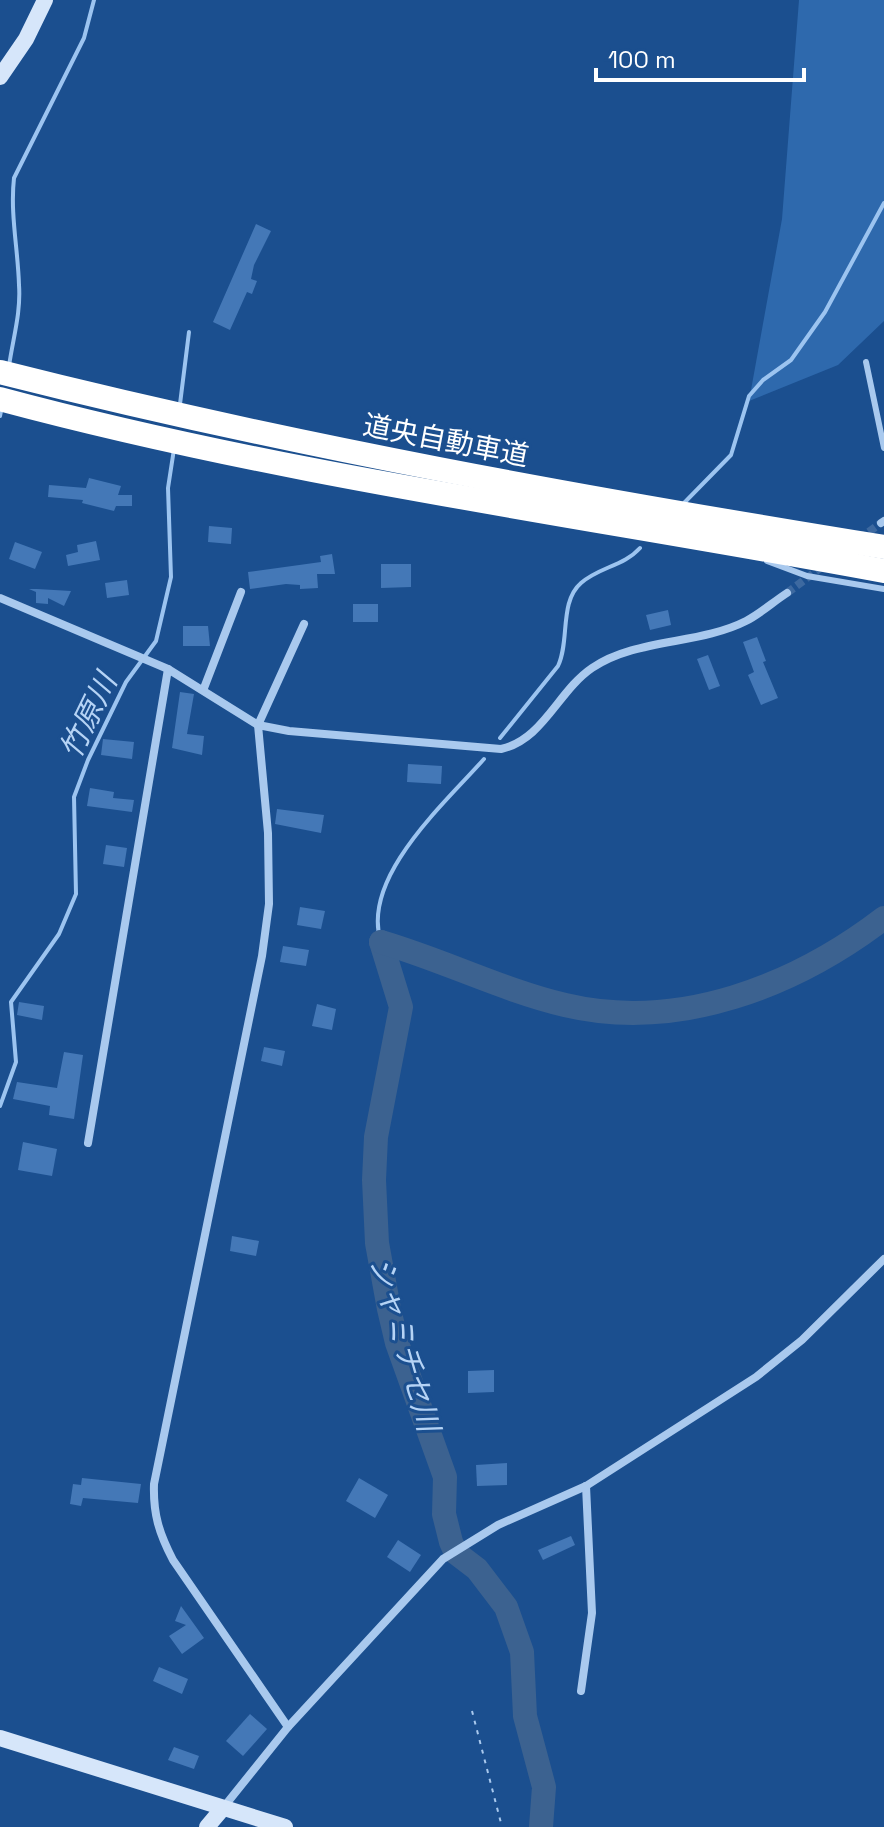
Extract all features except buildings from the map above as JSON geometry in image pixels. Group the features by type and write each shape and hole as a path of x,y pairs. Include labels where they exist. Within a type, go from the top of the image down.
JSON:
{"highway":[{"name":"道央自動車道","path":"8,374 159,411 219,438 602,524 710,539 884,571"},
{"name":"道央自動車道","path":"6,400 159,438 219,438 884,547"}],"main road":[{"path":"0,77 26,39 45,0"},
{"path":"0,1738 285,1827"},
{"path":"207,1827 223,1808"}],"street":[{"path":"204,688 241,592"},
{"path":"0,598 168,669 204,688 258,725 289,731 501,749 516,745 530,735 575,681 594,667 618,656 745,622 787,593"},
{"path":"288,1727 173,1560 159,1533 153,1510 154,1484 262,956 269,904 268,833 258,725 304,624"},
{"path":"88,1143 168,669"},
{"path":"223,1808 288,1727 443,1559 471,1541 586,1486 756,1377 802,1340 884,1259"},
{"path":"581,1691 592,1613 586,1486"}],"lane":[{"path":"866,362 884,448"},
{"path":"710,539 807,576 884,589"}],"path":[{"path":"472,1711 502,1827"}],"shaded area":[{"path":"799,0 884,0 884,321 838,365 749,401 782,219"}],"waterway":[{"path":"9,366 19,295 14,178 84,38 94,0"},
{"path":"684,503 731,455 749,396 763,380 791,360 825,312 884,203"},
{"name":"竹原川","path":"180,404 189,332"},
{"path":"0,416 2,406"},
{"name":"竹原川","path":"0,1106 16,1062 11,1002 59,934 76,894 74,797 88,760 126,682 156,641 171,577 168,488 174,449"},
{"path":"500,738 558,666 564,645 567,611 574,591 588,578 627,559 640,548"},
{"path":"381,942 378,918 383,893 394,868 429,819 484,759"},
{"name":"シャミチセ川","path":"381,942 565,1005 608,1012 650,1012 693,1007 774,983 813,964 884,918"},
{"name":"シャミチセ川","path":"381,942 401,1007 376,1137 374,1180 377,1243 397,1343 445,1477 444,1514 451,1542 456,1553 477,1569 506,1607 522,1652 525,1716 544,1787 541,1827"}],"tunnel":[{"path":"859,539 881,523"},
{"path":"787,593 823,566"}]}
